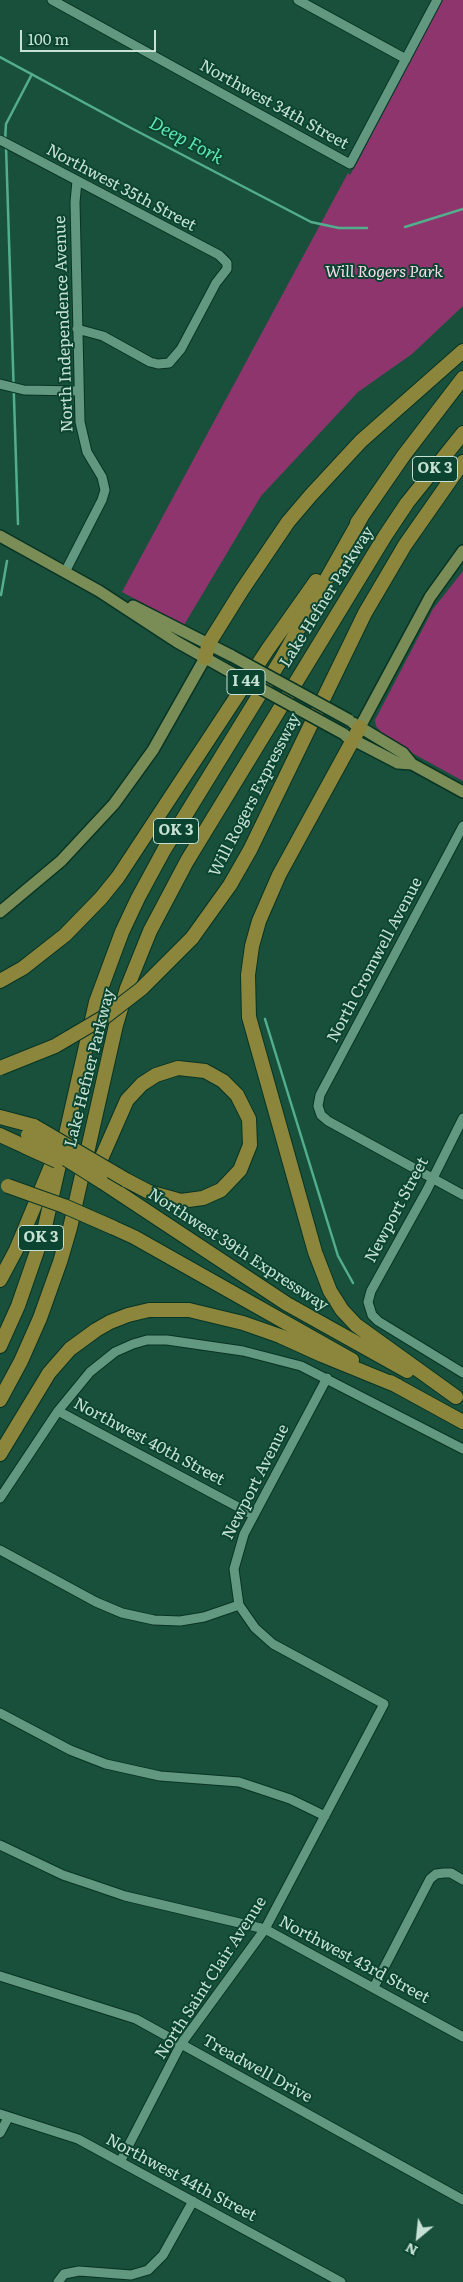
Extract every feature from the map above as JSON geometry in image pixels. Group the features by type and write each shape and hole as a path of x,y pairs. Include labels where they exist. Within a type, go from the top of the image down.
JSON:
{"highway":[{"path":"205,658 209,643 265,554 310,495 361,441 463,351"},
{"name":"I 44","path":"0,981 23,968 66,934 96,904 118,877 268,649 404,455 463,378"},
{"name":"Lake Hefner Parkway","path":"0,1400 21,1361 40,1318 70,1228 116,1025 138,958 166,897 385,536 407,503 463,433"},
{"name":"Will Rogers Expressway","path":"0,1068 56,1046 106,1016 141,989 192,938 226,892 250,850 370,605 405,545 463,462"},
{"name":"Lake Hefner Parkway","path":"0,1346 18,1306 36,1256 54,1190 96,1002 113,953 138,898 164,850 282,658 362,516"},
{"path":"354,724 258,920 248,976 250,1017 315,1252 330,1291 342,1310 356,1325 460,1399"},
{"path":"0,1118 29,1136 126,1180 149,1192 181,1200 203,1198 221,1190 240,1170 250,1145 249,1119 237,1095 217,1077 199,1069 172,1069 146,1081 127,1100 120,1113 70,1228"},
{"path":"0,1280 16,1250 67,1126"},
{"path":"0,1134 29,1136"},
{"name":"Northwest 39th Expressway","path":"29,1136 101,1181 287,1304 460,1399"},
{"name":"Northwest 39th Expressway","path":"4,1184 64,1206 142,1242 463,1422"},
{"path":"0,1454 50,1373 70,1349 110,1322 149,1310 189,1310 243,1323 280,1336 322,1356 398,1386"}],"main road":[{"path":"0,536 99,591 205,658 348,737 398,762 412,764 463,792"},
{"path":"354,724 426,606 463,551"},
{"path":"99,591 209,643 403,752 412,764"},
{"path":"0,912 62,862 114,804 153,750 205,658"}],"street":[{"name":"Northwest 34th Street","path":"52,0 350,164 406,59"},
{"path":"298,0 406,59 437,0"},
{"name":"Northwest 35th Street","path":"0,140 219,255 227,263 227,269 216,283 181,349 169,363 158,364 150,362 103,336 78,328"},
{"name":"North Independence Avenue","path":"65,572 101,504 105,490 82,437 79,392 75,202 77,181"},
{"path":"3,385 22,390 79,392"},
{"name":"North Cromwell Avenue","path":"433,1178 328,1121 321,1116 318,1110 320,1094 463,826"},
{"name":"Newport Street","path":"463,1118 433,1178 371,1291 369,1306 374,1318 463,1373"},
{"path":"433,1178 463,1195"},
{"path":"0,1498 58,1411 98,1363 115,1352 146,1340 167,1340 243,1351 282,1360 314,1371 463,1449"},
{"name":"Newport Avenue","path":"239,1605 236,1593 235,1562 244,1534 327,1378"},
{"name":"Northwest 40th Street","path":"58,1411 253,1515"},
{"path":"0,1550 96,1602 122,1613 154,1620 180,1621 204,1617 239,1605"},
{"name":"North Saint Clair Avenue","path":"120,2162 181,2044 264,1929 384,1704 273,1644 255,1628 239,1605"},
{"path":"0,1713 70,1750 106,1764 160,1776 239,1782 290,1799 325,1816"},
{"name":"Northwest 43rd Street","path":"0,1845 64,1875 116,1893 264,1929 463,2037"},
{"path":"374,1987 430,1879 436,1874 450,1873 463,1880"},
{"name":"Treadwell Drive","path":"0,1976 19,1984 106,2008 136,2019 463,2200"},
{"path":"0,2133 4,2116"},
{"name":"Northwest 44th Street","path":"4,2116 68,2134 341,2282"},
{"path":"58,2282 64,2274 79,2272 131,2275 148,2270 163,2255 192,2201"}],"green space":[{"name":"Will Rogers Park","path":"443,0 463,0 463,306 412,354 358,392 261,496 184,625 122,592 348,173 350,175 357,163"},
{"path":"463,571 463,781 414,754 381,732 376,726 375,720 433,609"}],"waterway":[{"name":"Deep Fork","path":"0,57 311,222 339,228 367,228"},
{"path":"5,141 6,124 32,74"},
{"path":"6,146 18,524"},
{"name":"Deep Fork","path":"405,227 463,209"},
{"path":"1,595 7,561"},
{"path":"265,1019 338,1256 353,1283"}]}
